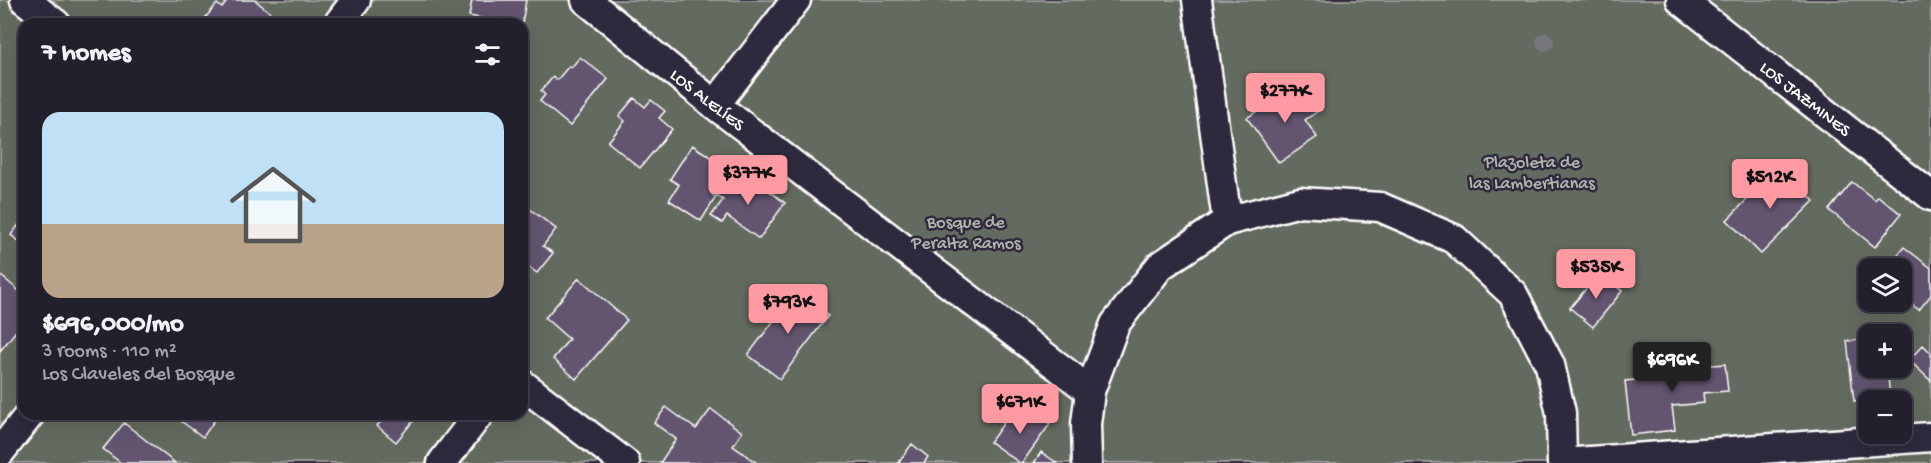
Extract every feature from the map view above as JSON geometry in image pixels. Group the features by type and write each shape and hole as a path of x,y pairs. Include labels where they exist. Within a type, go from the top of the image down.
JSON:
{"street":[{"path":"25,0 48,18"},
{"path":"342,18 356,0"},
{"name":"LOS ALELÍES","path":"586,0 715,105 1090,391"},
{"path":"715,105 796,0"},
{"path":"1197,0 1227,221"},
{"name":"LOS JAZMINES","path":"1681,0 1931,196"},
{"path":"1087,463 1086,424 1090,391 1115,324 1160,266 1227,221 1300,202 1380,207 1454,239 1513,294 1550,365 1561,413 1562,463 1931,437"},
{"path":"528,389 625,463"},
{"path":"0,452 25,420"},
{"path":"442,463 474,420"}],"green space":[{"name":"Bosque de Peralta Ramos","path":"0,0 1931,0 1931,463 0,463"}],"building":[{"path":"228,0 255,0 273,15 271,18 205,18 217,4 222,8"},
{"path":"472,0 526,0 523,18 469,16"},
{"path":"580,57 608,79 570,126 540,101 545,95 541,91 553,77 557,80"},
{"path":"1286,91 1294,103 1310,92 1321,109 1305,120 1317,137 1279,163 1247,118"},
{"path":"634,98 645,107 651,100 665,111 659,118 672,129 640,168 608,142 625,121 619,116"},
{"path":"692,145 728,168 712,194 716,197 701,221 669,200 679,185 670,179"},
{"path":"1779,167 1814,201 1761,254 1727,220"},
{"path":"734,173 756,189 760,184 785,203 759,239 727,216 722,223 711,216 723,200 717,196"},
{"path":"1852,182 1875,200 1878,196 1901,214 1875,247 1829,210"},
{"path":"528,208 556,229 543,246 553,253 537,273 528,266"},
{"path":"18,226 18,240 11,235"},
{"path":"1904,247 1931,268 1931,295 1919,310 1912,305 1912,258 1895,258"},
{"path":"1600,272 1622,291 1593,327 1570,308"},
{"path":"0,275 18,290 18,328 0,351"},
{"path":"579,278 627,320 576,379 553,359 569,339 545,318"},
{"path":"796,291 828,316 780,379 748,355"},
{"path":"1858,340 1858,378 1888,378 1889,390 1858,390 1858,401 1854,401 1847,341"},
{"path":"1923,345 1931,353 1931,381 1912,363 1912,357"},
{"path":"1699,352 1700,366 1725,364 1728,391 1703,393 1704,403 1672,406 1675,430 1631,435 1625,381 1675,376 1673,355"},
{"path":"666,407 696,429 711,409 742,432 733,446 757,463 660,463 676,439 654,423"},
{"path":"1027,407 1050,424 1020,463 990,442 1008,417 1015,423"},
{"path":"179,420 215,420 203,437"},
{"path":"382,420 414,420 396,442 377,426"},
{"path":"124,423 175,463 121,463 103,449"},
{"path":"912,444 928,457 924,463 898,463"},
{"path":"1041,452 1057,463 1034,463"}],"park label":[{"name":"Plazoleta de las Lambertianas","path":"1532,171"}]}
